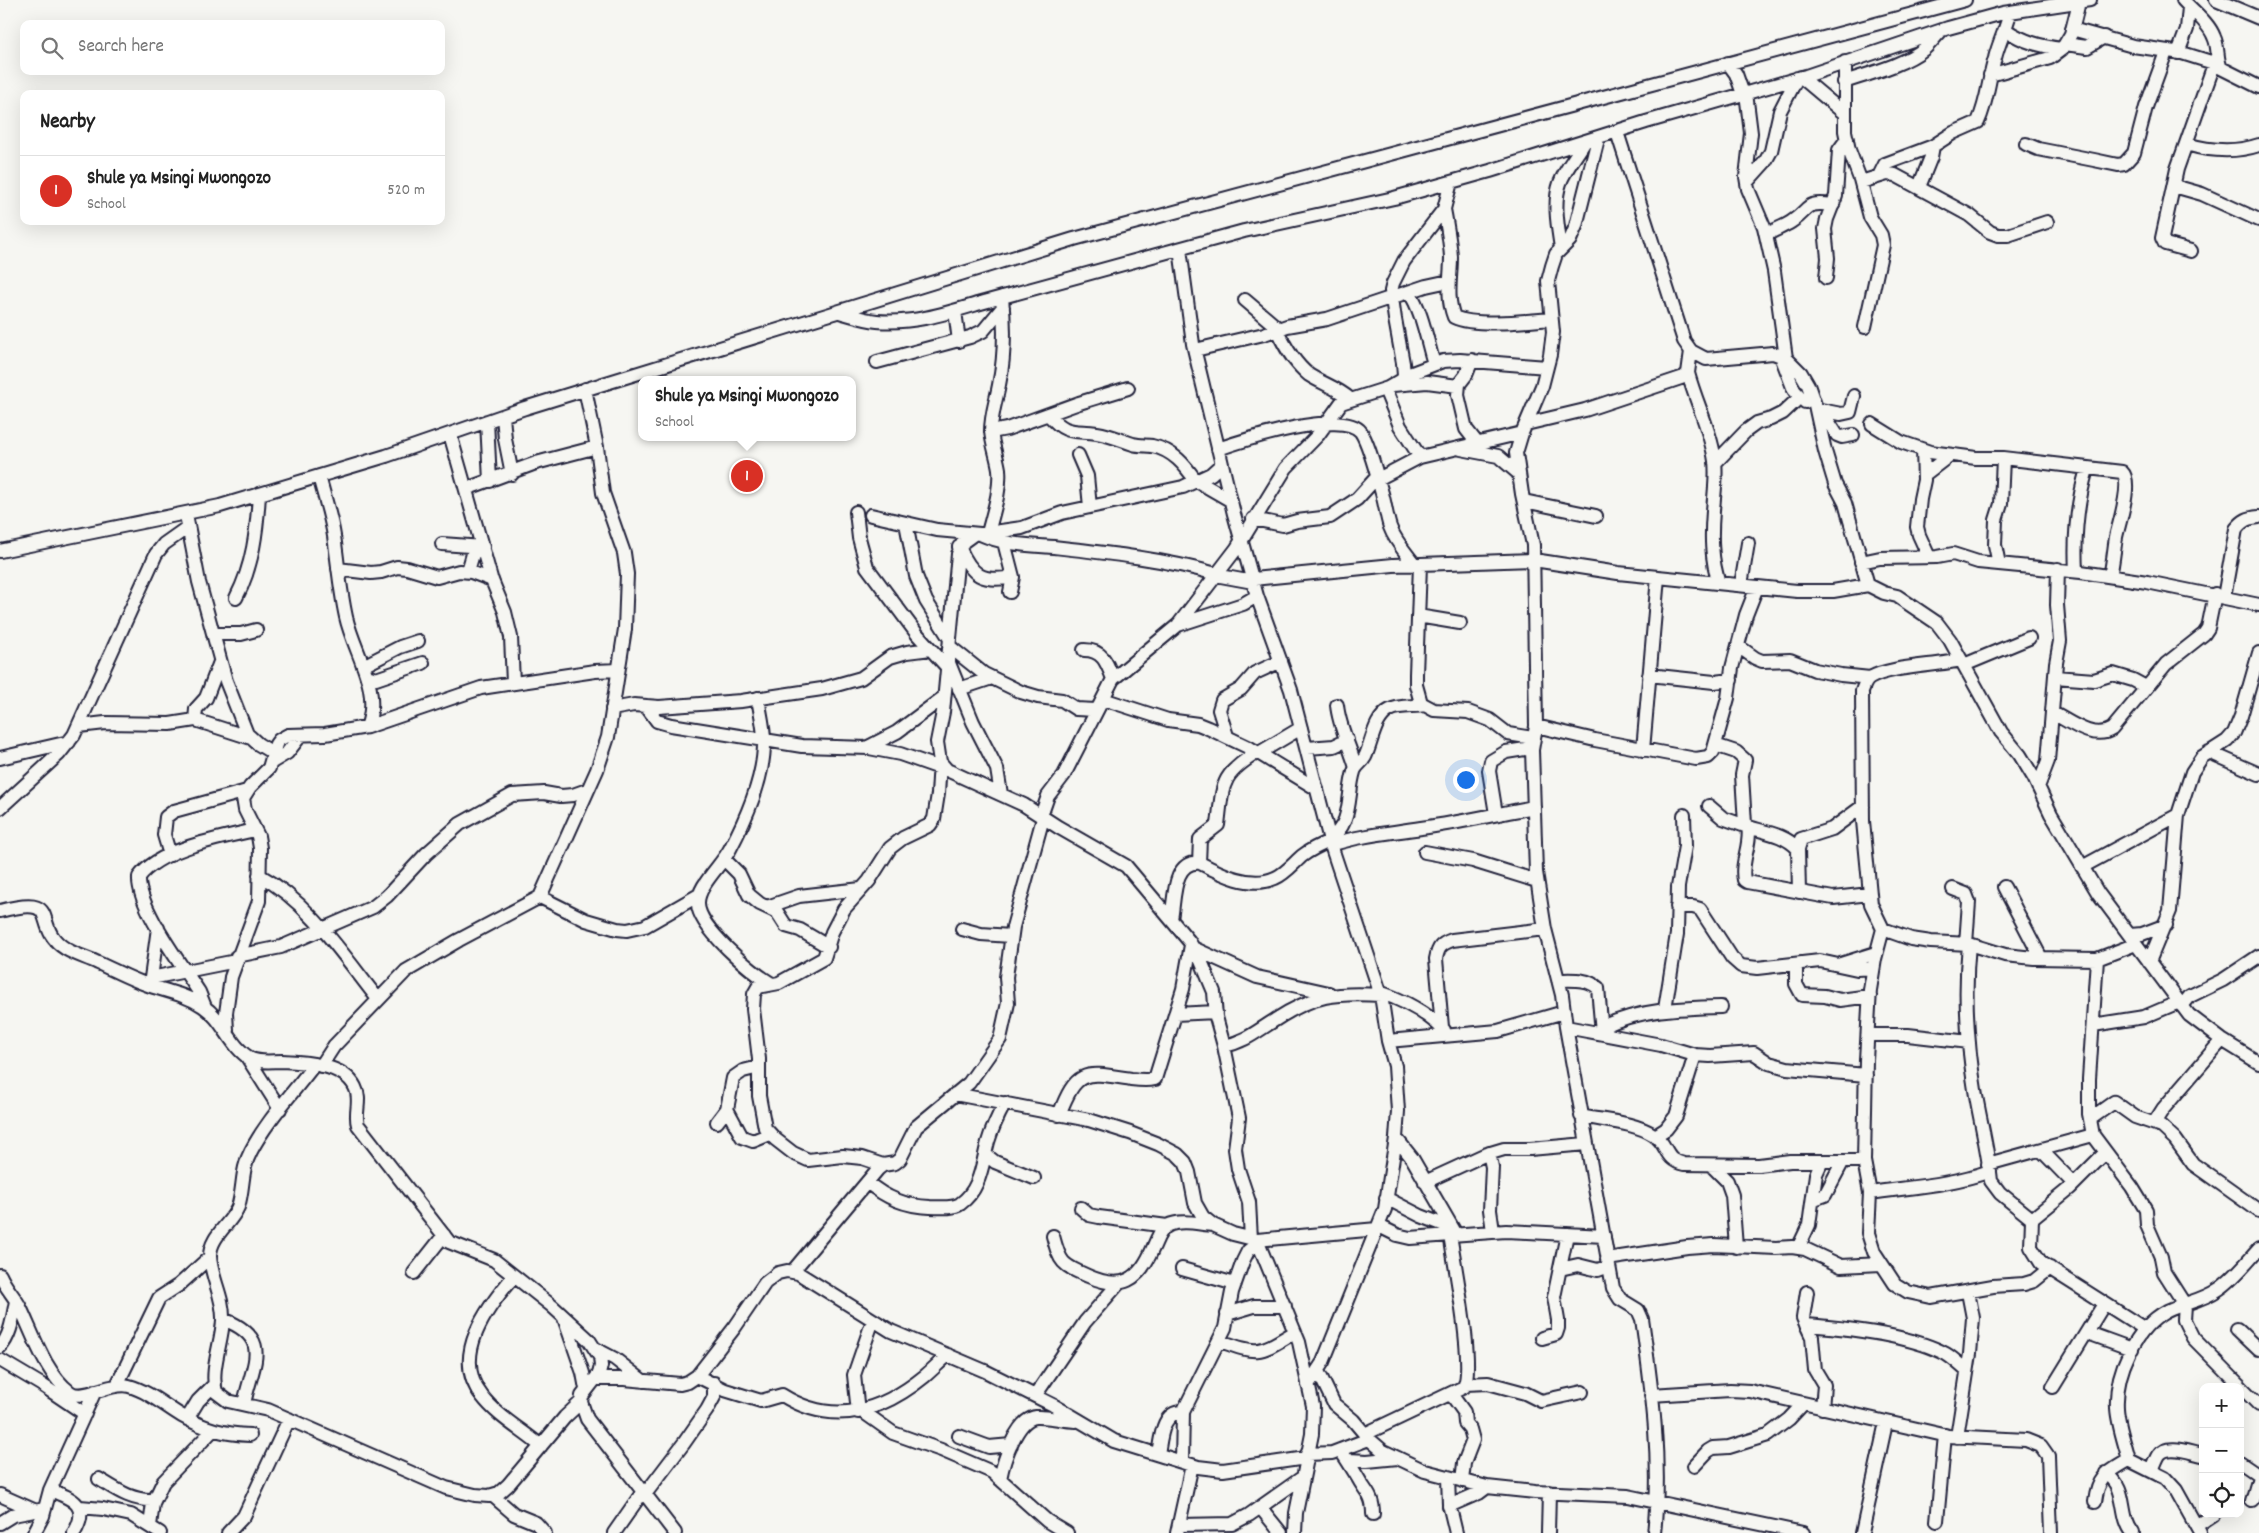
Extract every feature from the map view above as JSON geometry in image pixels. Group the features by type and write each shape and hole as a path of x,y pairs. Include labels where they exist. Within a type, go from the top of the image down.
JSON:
{"street":[{"path":"0,551 220,506 319,476 585,389 1074,239 1965,0"},
{"path":"2216,0 2256,15"},
{"path":"839,312 876,321 908,321 1002,302 1244,231 1358,207 1451,182 1799,78 1942,30 2010,13 2085,1"},
{"path":"1990,75 2050,58 2064,46 2085,1"},
{"path":"2026,144 2038,149 2118,165 2124,164 2134,153 2146,107 2172,52 2186,28 2186,3"},
{"path":"2186,3 2214,37 2216,60 2186,144 2161,241 2165,244 2191,251"},
{"path":"1879,176 1885,164 1933,146 1953,133 1978,122 1986,105 1990,75 2010,13"},
{"path":"2072,29 2133,46 2216,60 2221,68 2259,87"},
{"path":"1844,82 1888,67 1923,50 1942,30"},
{"path":"2006,30 2019,39 2035,45 2087,48 2104,37"},
{"path":"1845,62 1844,82 1847,139 1870,217 1881,235 1883,245 1865,327"},
{"path":"1728,64 1736,74 1745,94 1751,133 1747,182 1766,235 1774,271 1784,357 1794,390 1800,397 1818,410 1830,426 1847,436 1825,451"},
{"path":"1799,78 1845,114"},
{"path":"1747,182 1765,162 1771,151 1780,111 1799,78"},
{"path":"1617,132 1684,341 1691,351 1706,359 1774,352 1784,357 1801,373 1808,385 1818,410 1825,451 1835,484 1845,503 1868,585"},
{"path":"1598,139 1576,226 1570,240 1556,254 1548,280 1553,332 1547,367 1542,386 1516,453 1518,473 1533,545 1534,560 1534,807 1537,881 1545,929 1564,1012 1613,1288 1620,1299 1638,1310 1642,1319 1657,1462 1657,1503 1654,1533"},
{"path":"1826,278 1828,258 1825,229 1839,181 1840,150 1847,139"},
{"path":"1561,248 1557,214 1558,192 1561,182 1584,143"},
{"path":"2186,144 2204,149 2237,150 2259,145"},
{"path":"1919,187 1931,158 1933,146"},
{"path":"1861,182 1879,176 1895,175 1969,215 1990,232 1998,235 2008,236 2048,222"},
{"path":"1451,182 1444,209 1451,258 1449,281 1450,308 1454,317 1462,320 1502,322 1551,319"},
{"path":"2174,186 2202,194 2259,220"},
{"path":"1766,235 1792,221 1808,206 1819,203 1833,205"},
{"path":"1404,376 1392,298 1393,283 1404,261 1444,209"},
{"path":"1180,249 1195,350 1230,500 1253,581 1292,690 1330,842 1380,994 1386,1020 1388,1041 1396,1066 1398,1111 1396,1138 1386,1198 1378,1228 1364,1257 1323,1362 1308,1385"},
{"path":"1195,350 1326,319 1449,281"},
{"path":"1409,292 1419,307 1434,364"},
{"path":"1245,300 1278,330 1291,356 1309,374 1342,392 1350,399"},
{"path":"959,547 981,534 999,485 999,469 991,432 993,408 999,385 1004,334 1002,302"},
{"path":"877,362 959,341 983,331 1002,302"},
{"path":"955,311 959,341"},
{"path":"974,335 1004,334"},
{"path":"1691,351 1688,375 1710,440 1715,463 1716,481 1711,543 1718,583"},
{"path":"1253,520 1283,525 1297,520 1330,517 1357,499 1377,478 1420,457 1524,429 1585,410 1657,384 1677,380 1688,375 1706,359"},
{"path":"1389,387 1402,380 1404,376 1443,361 1472,360 1547,367"},
{"path":"1472,360 1466,375 1458,386 1466,429 1477,443"},
{"path":"959,547 948,664 937,742 940,765 934,819 930,825 903,838 890,848 868,881 844,910 832,932 829,947 824,958 779,983 758,987 754,994 759,1096 765,1128 793,1154 808,1160 843,1156 862,1158 883,1165 895,1163 900,1158 916,1127 968,1083 1000,1039 1008,1003 1006,977 1011,936 1048,796 1064,775 1113,679 1178,625 1232,555 1286,468 1313,441 1341,403 1389,387 1427,382 1458,386"},
{"path":"1389,387 1400,426 1420,457"},
{"path":"991,432 1050,415 1079,403 1128,388"},
{"path":"581,1402 565,1417 508,1485 499,1493 475,1496 446,1488 268,1410 225,1399 216,1392 215,1384 223,1319 221,1297 210,1257 211,1248 216,1238 238,1206 243,1171 251,1151 280,1109 334,1046 406,970 540,897 597,770 608,737 625,629 627,574 624,554 603,493 597,447 585,389"},
{"path":"1818,410 1845,414 1850,412 1854,396"},
{"path":"1715,463 1746,431 1757,423 1771,420 1783,413 1800,397"},
{"path":"1050,415 1058,426 1073,432 1110,435 1138,445 1163,449 1182,463 1196,481 1230,500"},
{"path":"503,416 505,439 512,474"},
{"path":"488,421 490,481"},
{"path":"1218,449 1248,439 1326,423 1347,423 1361,433 1377,478 1390,528 1401,547 1417,565 1416,685 1420,703 1434,710 1468,712 1490,720 1508,734 1644,750 1702,759 1708,757 1715,745 1728,698 1746,615 1757,587"},
{"path":"1872,424 1901,442 1923,450 1976,458 2003,458 2122,472 2126,478 2126,496 2110,576"},
{"path":"450,434 466,489 479,547 505,612 511,637 513,683"},
{"path":"466,489 512,474 536,463 597,447"},
{"path":"1457,448 1498,456 1518,473"},
{"path":"1923,450 1924,475 1917,528 1929,557"},
{"path":"1078,455 1087,476 1090,507"},
{"path":"1924,475 1950,455"},
{"path":"1999,564 1995,545 1996,520 2001,504 2003,458"},
{"path":"871,515 937,530 981,534 1022,528 1062,513 1183,487 1215,472 1222,464"},
{"path":"2076,571 2075,537 2078,501 2087,469"},
{"path":"319,476 334,535 346,618 370,690 370,719 367,727"},
{"path":"236,598 246,575 255,536 259,494"},
{"path":"1524,502 1596,516"},
{"path":"856,512 858,538 867,567 931,649 948,664 997,769 1001,794"},
{"path":"185,513 226,681 248,734 273,757"},
{"path":"2053,713 2090,732 2106,733 2112,728 2175,656 2198,640 2208,628 2219,596 2236,529 2242,521 2259,517"},
{"path":"906,522 916,576 926,601 950,642 992,678 1021,692 1038,697 1062,700 1076,709 1096,710"},
{"path":"0,808 69,742 156,554 164,544 188,527"},
{"path":"981,534 1004,542 1135,557 1189,566 1215,575 1253,581 1417,565 1534,560 1609,572 1818,592 1868,585 1884,593 1897,596 1937,623 1950,640 2002,732 2020,755 2098,894 2180,1004 2189,1015 2222,1040 2259,1063"},
{"path":"1004,542 1013,577 1010,592"},
{"path":"1741,585 1748,543"},
{"path":"442,544 479,547"},
{"path":"468,571 479,547"},
{"path":"959,547 969,566 983,578 992,580 1013,577"},
{"path":"1861,562 1880,558 1929,557 1950,554 1978,562 2110,576 2259,605"},
{"path":"338,569 371,573 398,567 437,577 459,571 468,571 492,580"},
{"path":"2038,787 2048,761 2060,641 2057,605 2058,570"},
{"path":"1644,750 1658,576"},
{"path":"1178,625 1243,604 1258,596"},
{"path":"1418,616 1460,623"},
{"path":"213,634 241,634 256,630"},
{"path":"1738,646 1762,661 1790,660 1815,670 1870,678 1904,669 1962,663 2030,638"},
{"path":"365,671 400,647 418,641"},
{"path":"612,709 634,705 659,707 798,694 861,678 890,657 906,652 931,649"},
{"path":"1084,650 1095,650 1101,654 1113,679"},
{"path":"2149,962 2166,925 2170,911 2174,888 2178,815 2196,762 2227,741 2234,733 2241,716 2259,653"},
{"path":"1227,736 1219,710 1222,700 1241,689 1255,673 1281,661"},
{"path":"195,720 196,709 206,698 220,662"},
{"path":"365,671 376,678 423,663"},
{"path":"227,1031 228,990 237,958 259,901 260,848 255,830 245,810 243,798 247,791 269,768 280,740 288,735 325,734 367,727 481,688 595,671 618,670"},
{"path":"2055,677 2094,680 2113,674 2133,680 2146,687"},
{"path":"370,690 381,688 388,675"},
{"path":"1649,675 1714,682 1731,680"},
{"path":"868,748 897,732 944,696 959,688 992,678"},
{"path":"1870,678 1865,683 1862,691 1864,806 1871,904 1883,929 1876,953 1870,996 1868,1034 1864,1161 1870,1194 1868,1233 1874,1252 1895,1284 1908,1292 1931,1297 1968,1292 1993,1286 2024,1284 2034,1281 2050,1268"},
{"path":"540,897 586,920 627,930 644,926 699,895 730,850 753,794 763,763 765,739 758,698"},
{"path":"1102,698 1174,722 1198,724 1227,736 1259,752 1317,789"},
{"path":"1330,842 1340,830 1344,821 1356,768 1338,718 1337,705"},
{"path":"1356,768 1363,762 1378,722 1384,714 1398,708 1424,705"},
{"path":"646,706 657,721 662,723 802,746 868,748 900,754 940,765 955,775 1024,805 1126,866 1171,919 1192,947 1210,980 1214,992 1216,1012 1239,1118 1234,1150 1249,1202 1255,1241 1295,1332 1313,1406 1307,1456 1301,1478 1296,1513 1295,1533"},
{"path":"78,726 104,723 170,724 195,720 251,738"},
{"path":"1199,863 1200,839 1218,825 1222,789 1226,778 1236,766 1301,728"},
{"path":"1496,814 1490,771 1491,761 1534,737"},
{"path":"1307,748 1334,746 1347,740"},
{"path":"0,758 69,742"},
{"path":"1715,745 1736,752 1745,760 1742,775 1746,826 1750,833 1743,865 1744,880 1753,885 1832,898 1870,894"},
{"path":"2209,752 2259,774"},
{"path":"150,982 281,947 373,907 387,896 426,854 460,824 512,794 573,795 587,790"},
{"path":"170,855 164,835 166,818 174,811 247,791"},
{"path":"1709,806 1723,818 1777,836 1794,844 1798,849"},
{"path":"1799,892 1798,849 1801,839 1832,829 1864,806"},
{"path":"1171,919 1175,890 1182,869 1193,862 1238,879 1256,882 1275,878 1314,848 1330,842 1456,823 1534,807"},
{"path":"1664,1009 1677,934 1678,887 1685,846 1684,815"},
{"path":"2082,867 2178,815"},
{"path":"205,1007 199,992 158,928 141,896 138,888 139,877 155,862 192,846 255,830"},
{"path":"1424,852 1473,861 1537,881"},
{"path":"724,859 739,874 749,895 777,912 786,926 800,930 829,947"},
{"path":"259,875 277,885 322,930 378,999"},
{"path":"2004,887 2041,958"},
{"path":"767,907 799,896 861,889"},
{"path":"1953,889 1966,894 1969,902 1965,979 1969,1042 1974,1087 1991,1180 2000,1193 2032,1219"},
{"path":"699,895 698,908 703,919 714,933 739,960 757,975 772,984"},
{"path":"0,911 23,905 35,906 42,910 54,940 67,950 150,982 205,1007 220,1021 238,1049 247,1057 280,1109"},
{"path":"1677,907 1700,909 1732,958 1741,966 1757,968 1820,961 1857,969 1874,968"},
{"path":"1883,929 1911,939 1968,944 2005,955 2097,959 2142,934 2166,925"},
{"path":"150,982 158,928"},
{"path":"962,928 982,934 1011,936"},
{"path":"1446,1031 1436,959 1438,949 1442,944 1452,940 1545,929"},
{"path":"1192,947 1257,977 1334,994"},
{"path":"1059,1115 1069,1090 1076,1080 1083,1077 1112,1076 1155,1079 1170,1036 1186,979 1192,947"},
{"path":"1840,964 1876,953"},
{"path":"2093,1025 2144,1017 2180,1004 2190,996 2223,980 2259,956"},
{"path":"2097,959 2089,1079 2090,1119 2093,1134 2105,1153 2132,1187 2146,1210 2147,1225 2161,1257 2164,1272 2185,1305 2184,1320 2193,1338 2259,1405"},
{"path":"1796,964 1796,984 1802,995 1824,996 1840,1000 1870,996"},
{"path":"1558,980 1582,980 1592,983 1598,988 1602,1030"},
{"path":"1224,1046 1252,1037 1275,1020 1314,999 1334,994 1380,994 1392,996 1422,1012 1446,1031"},
{"path":"1602,1030 1620,1018 1664,1009 1721,1007"},
{"path":"1175,1014 1216,1012"},
{"path":"1388,1041 1446,1031 1498,1031 1564,1012"},
{"path":"1566,1028 1602,1030 1695,1055 1754,1053 1769,1064 1787,1068 1866,1075"},
{"path":"1868,1034 1908,1035 1969,1042"},
{"path":"2154,1123 2169,1102 2222,1040"},
{"path":"1655,1136 1666,1129 1676,1116 1695,1055"},
{"path":"247,1057 263,1062 318,1066 343,1074 355,1087 358,1103 356,1115 358,1125 449,1242 494,1260 563,1316 589,1340 600,1357 601,1366 596,1379 582,1396 581,1402 587,1419 645,1491 675,1533"},
{"path":"717,1122 727,1109 733,1078 743,1071 759,1067"},
{"path":"955,1094 985,1102 1005,1103 1089,1120 1130,1132 1177,1154 1185,1162 1189,1172 1195,1203 1203,1217 1213,1225"},
{"path":"2090,1119 2114,1102 2135,1118 2161,1126 2175,1140 2193,1164 2259,1211"},
{"path":"867,1182 893,1200 919,1206 953,1206 960,1204 979,1180 997,1118 1005,1103"},
{"path":"727,1109 742,1137 753,1141 770,1134"},
{"path":"1581,1116 1628,1125 1655,1136 1676,1163 1712,1166 1864,1161"},
{"path":"1870,1194 1901,1188 1930,1186 1973,1177 1989,1167 2093,1134"},
{"path":"596,1379 680,1384 688,1382 698,1376 735,1327 764,1283 778,1273 792,1272 798,1273 891,1331 967,1362 1034,1396 1114,1441 1187,1464 1223,1470 1332,1453 1464,1388 1466,1384 1468,1361 1453,1232 1412,1158 1396,1138"},
{"path":"1425,1182 1489,1153 1504,1149 1530,1149 1586,1144"},
{"path":"2041,1150 2074,1184"},
{"path":"1489,1153 1492,1167 1490,1210 1492,1231"},
{"path":"2105,1153 2074,1184 2032,1219 2031,1247 2036,1257 2050,1268 2145,1329"},
{"path":"986,1155 995,1162 1034,1178"},
{"path":"1798,1248 1809,1225 1816,1174 1822,1161"},
{"path":"1814,1199 1824,1195 1843,1161"},
{"path":"792,1272 883,1165"},
{"path":"1728,1165 1730,1189"},
{"path":"1712,1166 1727,1181 1730,1189 1735,1210 1734,1236 1736,1247"},
{"path":"1386,1198 1453,1232"},
{"path":"1081,1208 1089,1215 1167,1226 1181,1222 1213,1225 1255,1241 1378,1228 1404,1238 1453,1232 1492,1231 1541,1231 1604,1236"},
{"path":"1053,1236 1058,1258 1066,1265 1101,1282 1119,1283 1131,1280 1144,1267 1158,1235 1167,1226"},
{"path":"1542,1338 1556,1334 1558,1328 1554,1297 1567,1234"},
{"path":"414,1273 444,1235"},
{"path":"1255,1241 1243,1261 1220,1341 1183,1412 1187,1464 1178,1529 1232,1524 1301,1478"},
{"path":"1560,1270 1578,1265 1598,1270 1608,1263 1688,1247 1714,1245 1798,1248 1841,1266 1881,1264"},
{"path":"2210,1518 2198,1529 2176,1490 2165,1478 2129,1460 2117,1410 2118,1388 2132,1349 2145,1329 2165,1312 2202,1300 2221,1288 2259,1249"},
{"path":"117,1385 156,1301 192,1274 210,1257"},
{"path":"1182,1269 1234,1288 1251,1306"},
{"path":"0,1275 16,1301 51,1370 70,1393 76,1395 117,1385 128,1386 141,1391 191,1420 213,1430 250,1435"},
{"path":"514,1276 478,1325 470,1351 470,1364 481,1395 541,1446"},
{"path":"1034,1396 1085,1322 1119,1283"},
{"path":"1807,1292 1803,1310 1806,1325 1812,1337 1815,1370 1824,1385 1822,1408"},
{"path":"1937,1521 1951,1436 1967,1371 1972,1318 1968,1292"},
{"path":"0,1347 12,1324 16,1301"},
{"path":"2053,1387 2088,1333 2104,1304"},
{"path":"1228,1314 1251,1306 1285,1306"},
{"path":"563,1316 583,1373 586,1389"},
{"path":"223,1319 243,1328 252,1337 255,1345 254,1364 244,1404"},
{"path":"874,1320 854,1375 860,1411 893,1433 941,1450 992,1472 1047,1521 1067,1533"},
{"path":"1806,1325 1890,1337 1924,1345 1947,1354 1967,1371"},
{"path":"2237,1330 2259,1350"},
{"path":"1220,1341 1254,1352 1264,1350 1295,1332"},
{"path":"2088,1333 2132,1349"},
{"path":"596,1349 616,1359 644,1381"},
{"path":"698,1376 725,1390 761,1401 782,1395 803,1406 834,1414 875,1408 907,1389 948,1355"},
{"path":"0,1360 85,1414"},
{"path":"1318,1371 1334,1404 1354,1420 1367,1437 1383,1451 1424,1471 1487,1487 1628,1496 1753,1528 1803,1533"},
{"path":"614,1533 645,1491 684,1444 707,1410 714,1398 714,1383"},
{"path":"197,1447 191,1420 198,1401 215,1384"},
{"path":"1466,1384 1488,1384 1525,1393 1541,1401 1582,1392"},
{"path":"1651,1395 1730,1390 1750,1392 1951,1436 2026,1440 2041,1446 2048,1456 2051,1533"},
{"path":"34,1533 41,1510 95,1391"},
{"path":"1451,1394 1461,1407 1465,1423 1473,1440 1464,1463 1462,1481"},
{"path":"1694,1466 1713,1448 1729,1447 1768,1436 1789,1419 1803,1404"},
{"path":"1158,1454 1164,1425 1168,1417 1177,1411 1183,1412"},
{"path":"1000,1479 1003,1464 1011,1445 1018,1432 1032,1418 1081,1422"},
{"path":"228,1533 244,1516 288,1419"},
{"path":"1862,1533 1886,1423"},
{"path":"155,1530 154,1500 163,1482 213,1430"},
{"path":"959,1436 989,1447 1011,1445"},
{"path":"1340,1450 1349,1460 1372,1498 1373,1514"},
{"path":"2152,1471 2159,1455 2164,1451 2181,1450 2199,1454"},
{"path":"1349,1460 1367,1461 1398,1458"},
{"path":"2095,1502 2097,1487 2106,1474 2129,1460"},
{"path":"1286,1461 1301,1478"},
{"path":"2244,1465 2259,1477 2250,1502"},
{"path":"2106,1474 2118,1486 2127,1520 2133,1533"},
{"path":"1448,1478 1449,1506 1456,1533"},
{"path":"99,1479 128,1497 144,1501 154,1500"},
{"path":"1449,1506 1479,1493 1487,1487"},
{"path":"50,1490 64,1496 80,1507 103,1509 131,1515 155,1530"},
{"path":"1548,1533 1549,1492"},
{"path":"0,1495 41,1510"},
{"path":"492,1495 514,1514 536,1523 545,1533"},
{"path":"122,1514 128,1497"},
{"path":"74,1533 80,1519 80,1507"},
{"path":"1260,1507 1281,1533"},
{"path":"0,1523 13,1515 41,1510"}],"place":[{"name":"Shule ya Msingi Mwongozo","path":"747,476"}]}
